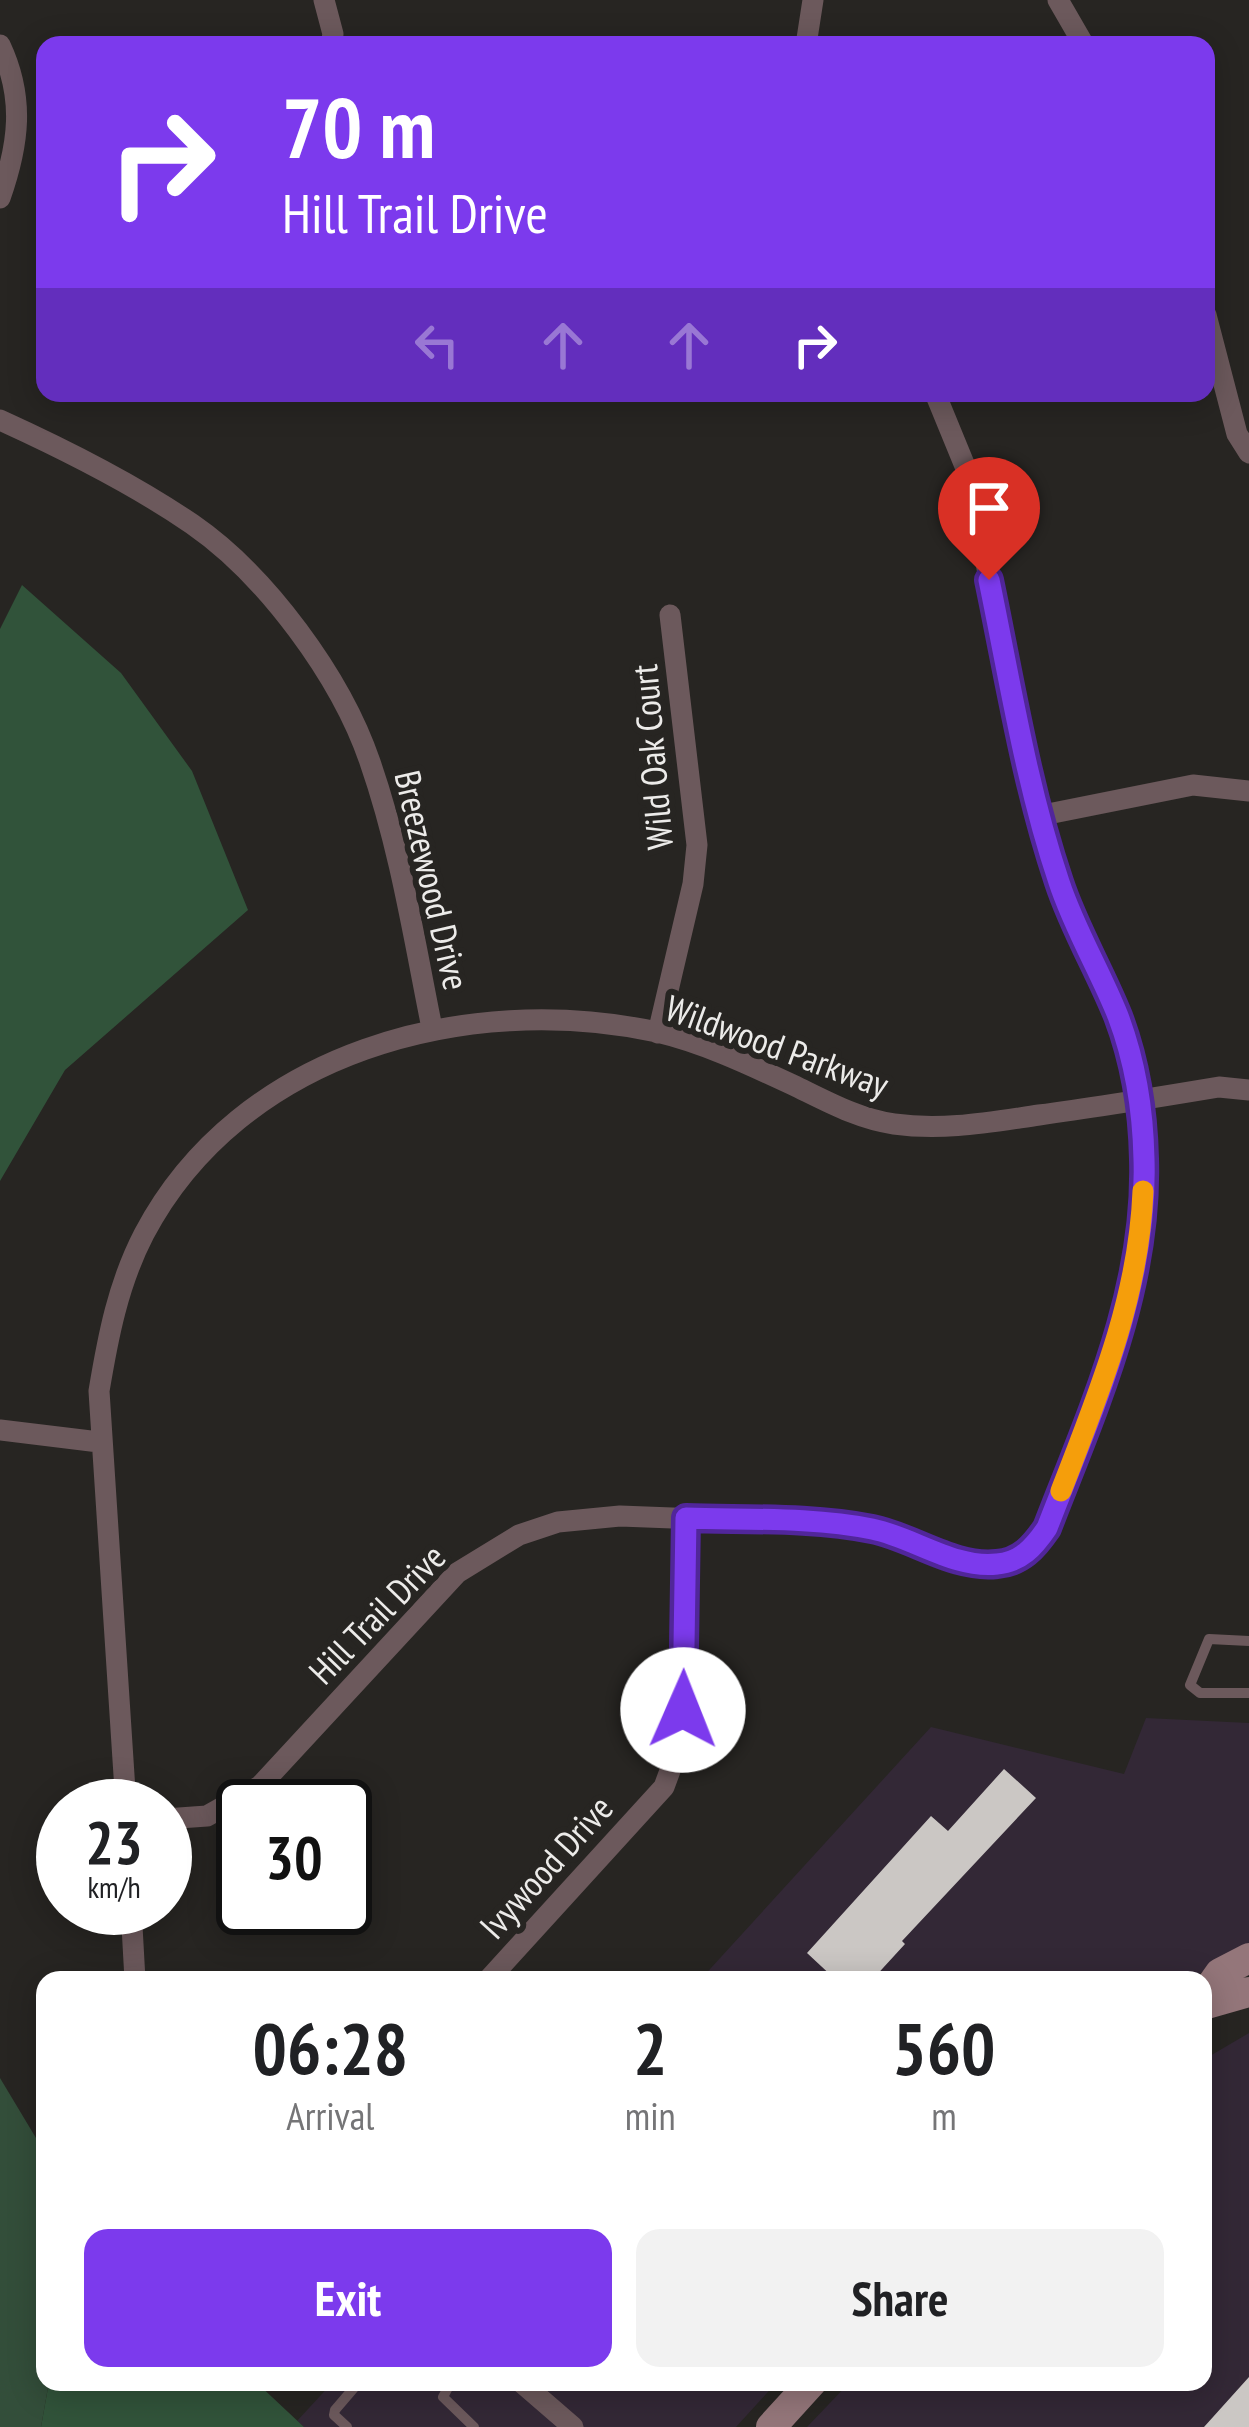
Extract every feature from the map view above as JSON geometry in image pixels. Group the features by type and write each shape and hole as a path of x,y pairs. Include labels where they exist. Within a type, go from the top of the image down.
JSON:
{"main road":[{"path":"1212,1986 1220,1973 1249,1958"},
{"path":"1212,1999 1249,1992"},
{"path":"771,2427 804,2391"}],"street":[{"path":"324,0 333,36"},
{"path":"808,36 814,0"},
{"path":"1058,0 1079,36"},
{"path":"0,45 13,73 20,126 0,198"},
{"path":"1215,350 1237,434 1249,453"},
{"name":"Hill Trail Drive","path":"192,1817 208,1816 260,1786 457,1573 492,1548 558,1522 620,1516 851,1525 880,1530 968,1562 992,1565 1014,1562 1034,1548 1047,1528 1107,1374 1126,1309 1142,1222 1140,1101 1119,1019 1061,890 1038,816 967,471 939,402"},
{"name":"Breezewood Drive","path":"0,420 129,484 196,527 248,574 301,635 337,691 368,757 390,825 432,1028"},
{"name":"Wild Oak Court","path":"658,1033 693,884 697,845 670,615"},
{"path":"1038,816 1193,785 1249,791"},
{"name":"Wildwood Parkway","path":"124,1779 99,1442 99,1391 110,1326 145,1234 202,1153 238,1116 284,1087 371,1046 432,1028 537,1020 658,1033 728,1056 846,1111 889,1124 940,1130 1219,1087 1249,1090"},
{"path":"0,1430 99,1442"},
{"name":"Ivywood Drive","path":"496,1971 664,1787 682,1738 686,1518"},
{"path":"132,1935 134,1971"},
{"path":"531,2391 573,2427"}],"lane":[{"path":"1249,1641 1209,1639 1190,1685 1200,1693 1249,1693"},
{"path":"347,2427 334,2415 351,2391"},
{"path":"446,2391 443,2397 474,2427"}],"shaded area":[{"path":"1146,1718 1249,1723 1249,1947 1205,1971 708,1971 931,1727 1124,1774"},
{"path":"1249,2033 1249,2427 807,2427 841,2391 1212,2391 1212,2055"},
{"path":"325,2391 769,2391 736,2427 304,2427 297,2421"}],"green space":[{"path":"22,585 121,673 192,771 248,910 65,1070 0,1181 0,629"},
{"path":"0,2078 36,2138 36,2391 47,2391 41,2427 0,2427"},
{"path":"47,2391 266,2391 304,2427 41,2427"}],"building":[{"path":"1004,1769 1036,1798 902,1941 905,1944 880,1971 826,1971 807,1953 931,1816 948,1831"},
{"path":"1249,2377 1249,2427 1204,2427"}],"slow traffic":[{"path":"1061,1491 1107,1374 1126,1309 1138,1256 1143,1191"}],"route":[{"path":"683,1710 686,1518 851,1525 880,1530 968,1562 1014,1562 1034,1548 1047,1528 1107,1374 1126,1309 1142,1222 1140,1101 1119,1019 1061,890 1038,816 989,580"}]}
